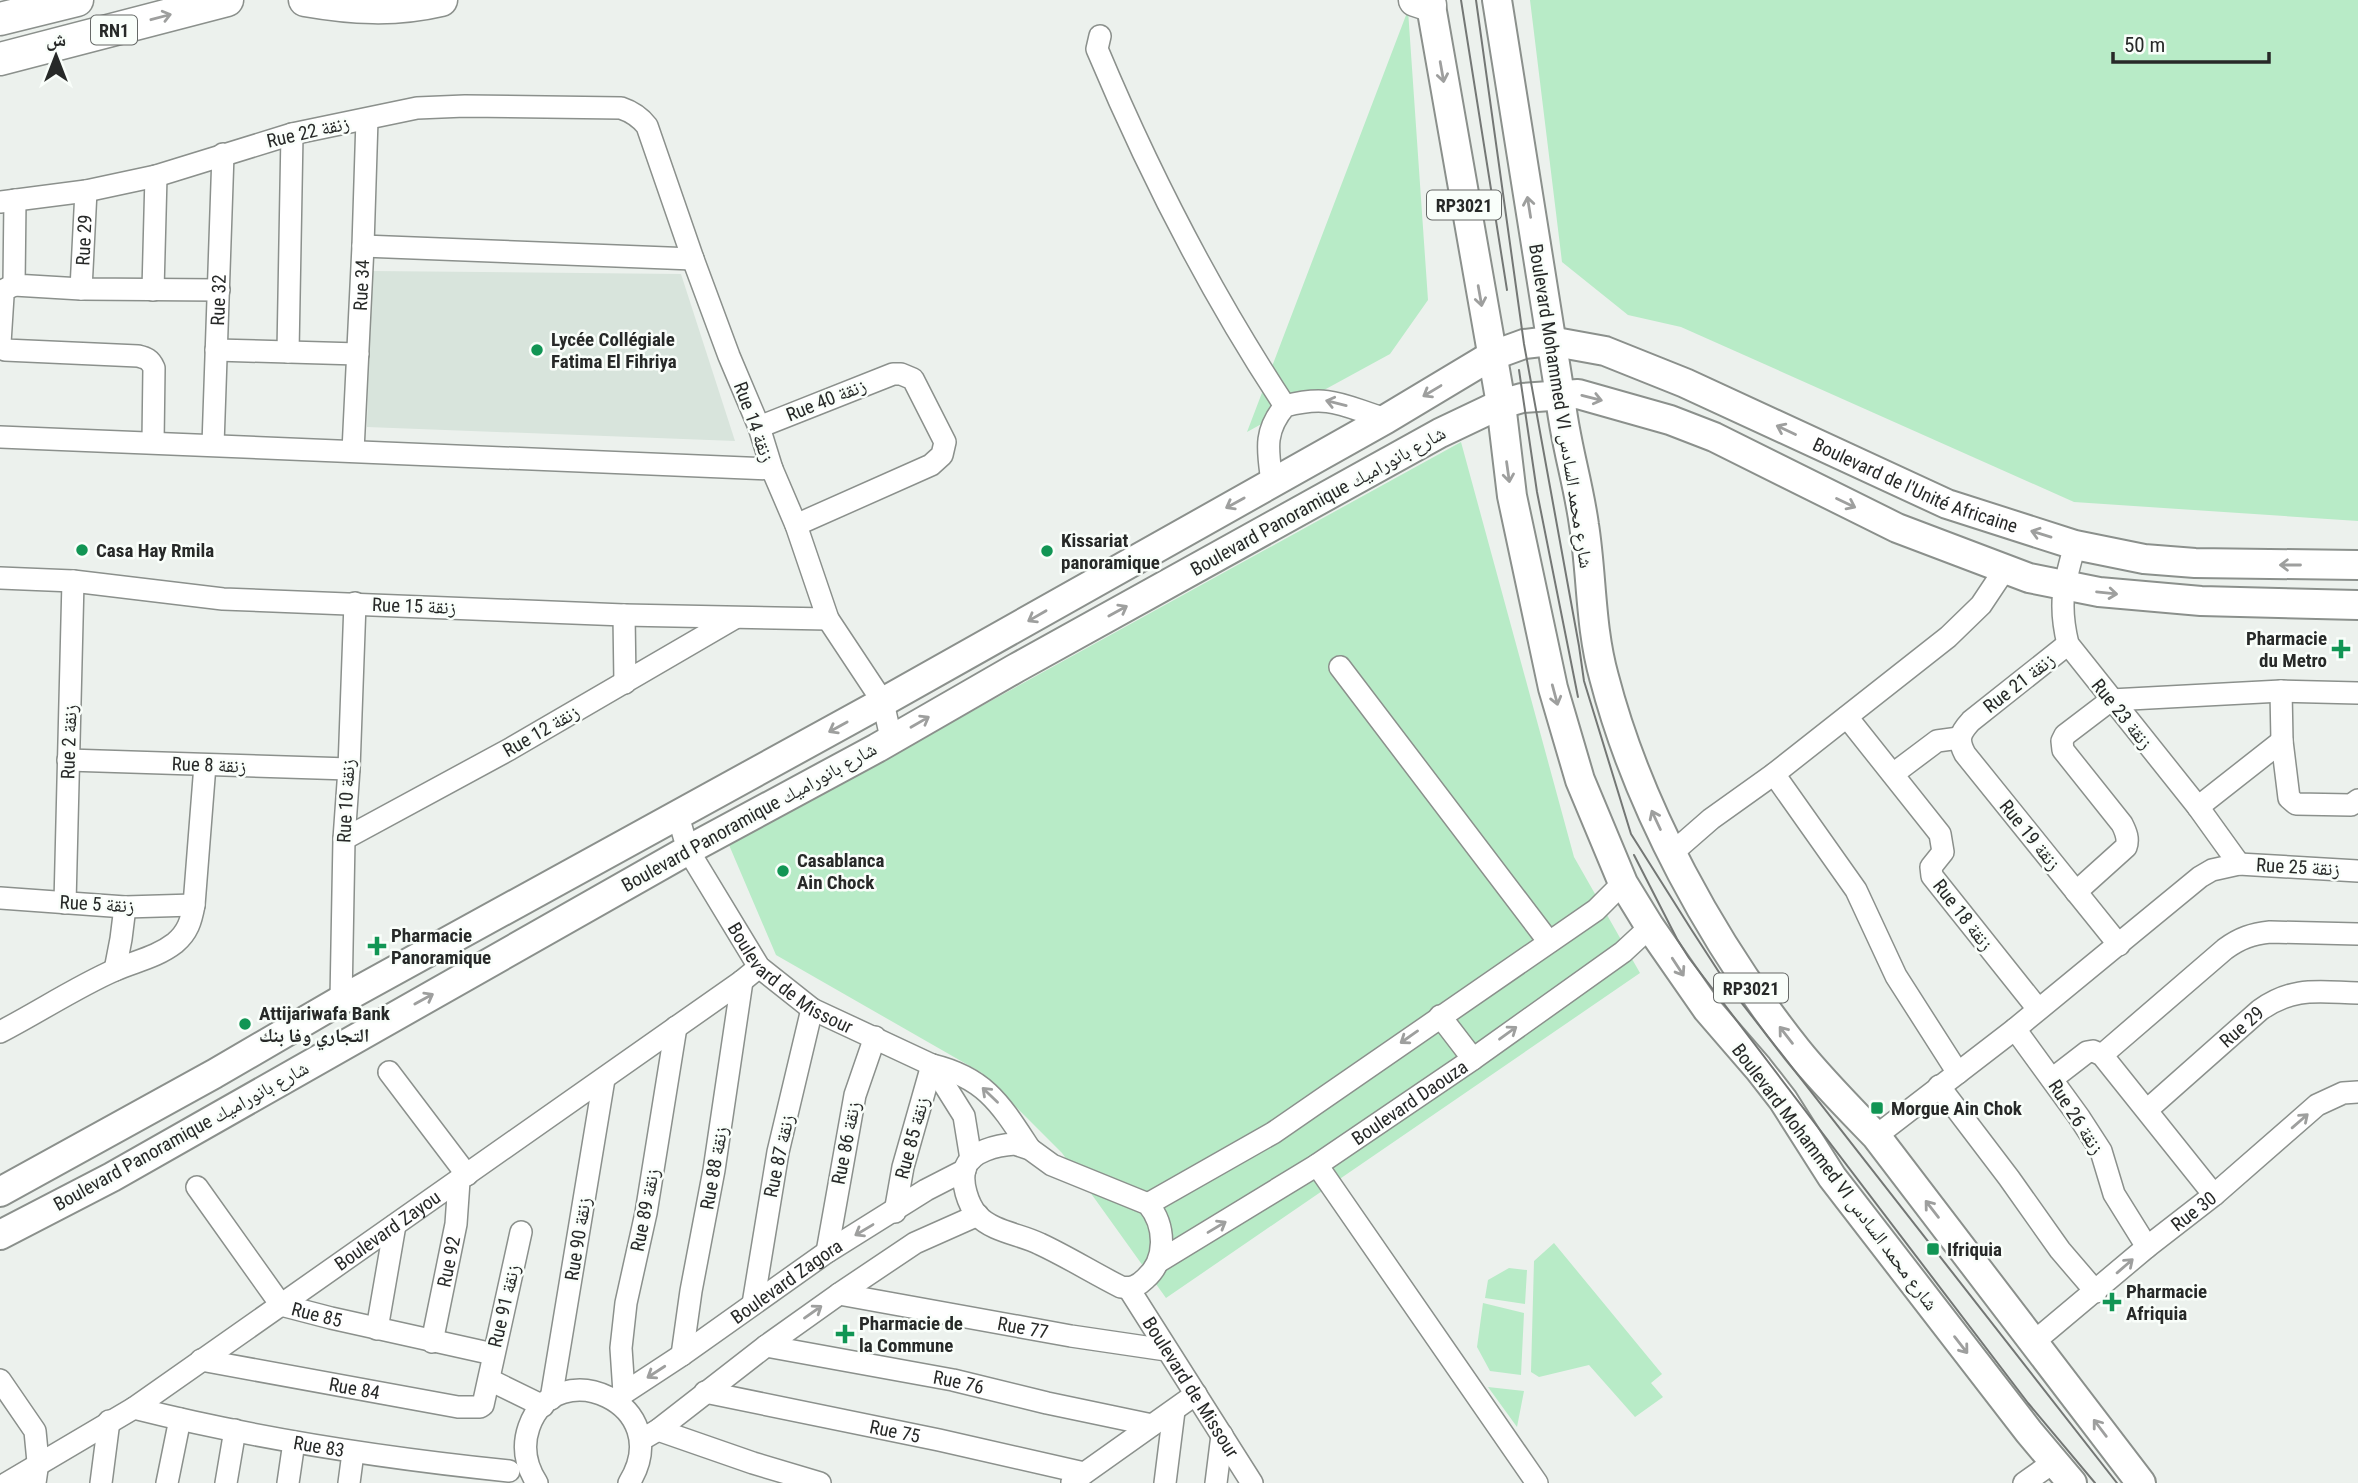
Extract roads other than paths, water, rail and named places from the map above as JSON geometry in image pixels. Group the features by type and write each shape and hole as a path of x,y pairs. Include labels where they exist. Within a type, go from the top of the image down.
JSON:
{"highway":[{"name":"RN1","path":"0,19 77,0"},
{"name":"RN1","path":"0,59 227,0"},
{"path":"305,0 369,9 417,6 441,0"}],"main road":[{"name":"Boulevard Mohammed VI شارع محمد السادس","path":"1497,0 1563,424 1584,525 1591,602 1603,676 1636,773 1656,820 1730,956 1770,1016 1832,1090 1876,1136 2141,1483"},
{"name":"Boulevard Mohammed VI شارع محمد السادس","path":"1425,2 1501,404 1512,496 1553,688 1580,780 1623,883 1650,928 1707,1009 1783,1100 1832,1177 2063,1473"},
{"name":"Boulevard de l'Unité Africaine","path":"1491,356 1524,344 1550,341 1605,351 1652,369 1947,504 2075,545 2144,559 2196,563 2358,565"},
{"name":"Boulevard Panoramique شارع بانوراميك","path":"0,1192 214,1074 341,1000 883,702 1386,419 1491,356"},
{"name":"Boulevard de l'Unité Africaine","path":"1501,404 1522,398 1578,394 1670,420 1703,433 1897,528 2029,578 2099,592 2201,601 2358,605"},
{"name":"Boulevard Panoramique شارع بانوراميك","path":"0,1235 112,1177 688,850 1440,433 1501,404"}],"street":[{"path":"1100,36 1097,49 1138,144 1219,302 1285,406"},
{"name":"Rue 22 زنقة","path":"7,201 86,191 156,176 292,134 417,108 621,108"},
{"name":"Rue 14 زنقة","path":"621,108 640,117 647,126 693,259 759,427 772,469 796,525 828,619 883,702 891,738"},
{"name":"Rue 34","path":"353,451 367,119"},
{"path":"288,352 292,134"},
{"name":"Rue 32","path":"213,445 223,154"},
{"path":"153,290 156,176"},
{"name":"Rue 29","path":"81,289 86,191"},
{"path":"7,201 14,285"},
{"path":"363,246 693,259"},
{"path":"153,442 152,362 138,356 5,350 0,342 4,290 14,285 81,289 219,290"},
{"path":"216,351 358,354"},
{"name":"Rue 40 زنقة","path":"759,427 893,374 901,374 913,379 945,442 942,455 931,465 796,525"},
{"path":"1272,482 1267,446 1271,427 1285,406 1322,400 1342,403 1386,419"},
{"path":"0,436 772,469"},
{"name":"Rue 23 زنقة","path":"2075,545 2061,600 2062,622 2068,645 2198,807 2239,864"},
{"path":"1672,853 1711,819 1774,774 1973,615 1991,593 2005,569"},
{"name":"Rue 15 زنقة","path":"0,578 74,581 223,598 624,615 828,619"},
{"name":"Rue 2 زنقة","path":"65,903 74,581"},
{"name":"Rue 10 زنقة","path":"341,1000 344,839 355,603"},
{"path":"624,615 625,684"},
{"name":"Rue 12 زنقة","path":"344,839 625,684 735,618"},
{"name":"Rue 21 زنقة","path":"1893,774 1937,741 1965,730 2068,645"},
{"path":"1340,667 1549,942"},
{"path":"2281,691 2282,741 2288,798 2296,804 2351,805 2358,800"},
{"path":"2076,892 2126,847 2127,843 2122,824 2062,746 2065,735 2111,700 2281,691 2358,693"},
{"name":"Rue 18 زنقة","path":"1847,717 1935,826 1942,840 1943,852 1931,867 1932,876 2038,1009"},
{"name":"Rue 19 زنقة","path":"1965,730 1960,744 1965,754 2119,945"},
{"path":"2198,807 2282,741"},
{"name":"Rue 8 زنقة","path":"68,760 349,769"},
{"path":"0,1032 115,970 150,958 174,944 185,933 191,922 194,905 205,765"},
{"path":"1774,774 1856,890 1896,976 1958,1073"},
{"name":"Boulevard de Missour","path":"678,816 688,850 750,974 812,1009 932,1065 952,1070 973,1080 1003,1108 1030,1149"},
{"name":"Rue 25 زنقة","path":"1876,1136 2015,1029 2212,870 2239,864 2358,871"},
{"path":"932,1065 964,1116 968,1165 964,1179 967,1195 978,1215 991,1225 1036,1242 1129,1289 1151,1274 1158,1262 1162,1242 1160,1223 1148,1204 1273,1133 1596,910 1623,883"},
{"name":"Rue 5 زنقة","path":"0,898 125,908 194,905"},
{"path":"115,970 125,908"},
{"name":"Boulevard Daouza","path":"1158,1262 1317,1165 1473,1059 1622,952 1650,928"},
{"path":"2102,1055 2238,940 2256,933 2270,932 2358,934"},
{"name":"Boulevard Zayou","path":"7,1483 37,1473 109,1421 134,1408 750,974"},
{"name":"Rue 88 زنقة","path":"682,1355 750,974"},
{"name":"Rue 29","path":"2147,1110 2272,1002 2292,993 2358,993"},
{"name":"Rue 87 زنقة","path":"753,1304 778,1152 812,1009"},
{"path":"1440,1016 1473,1059"},
{"name":"Rue 89 زنقة","path":"619,1396 626,1303 646,1213 676,1027"},
{"name":"Rue 26 زنقة","path":"2015,1029 2101,1152 2118,1201 2147,1247"},
{"name":"Rue 86 زنقة","path":"827,1252 855,1095 875,1037"},
{"path":"2052,1079 2087,1052 2093,1051 2102,1055 2214,1195"},
{"name":"Rue 85 زنقة","path":"895,1212 903,1167 932,1065"},
{"path":"389,1072 463,1178"},
{"name":"Rue 90 زنقة","path":"525,1456 530,1423 547,1403 604,1079"},
{"path":"1939,1086 2060,1250 2096,1292"},
{"name":"Rue 30","path":"2035,1341 2214,1195 2317,1105 2343,1093 2358,1092"},
{"name":"Boulevard de Missour","path":"968,1165 989,1149 1003,1144 1015,1144 1030,1149 1052,1165 1148,1204"},
{"name":"Boulevard Zagora","path":"619,1396 682,1355 827,1252 968,1165"},
{"path":"1317,1165 1537,1483"},
{"name":"Rue 92","path":"432,1342 463,1178"},
{"name":"Rue 85","path":"197,1187 281,1305 493,1354"},
{"name":"Boulevard Zagora","path":"649,1435 766,1346 915,1243 978,1215"},
{"path":"377,1329 395,1225"},
{"name":"Rue 91 زنقة","path":"489,1380 521,1232"},
{"name":"Boulevard de Missour","path":"1129,1289 1252,1483"},
{"name":"Rue 77","path":"839,1294 1166,1350"},
{"name":"Rue 76","path":"766,1346 953,1380 1152,1425"},
{"name":"Rue 84","path":"201,1360 458,1407 483,1405 489,1380"},
{"path":"0,1380 35,1431 37,1473"},
{"path":"489,1380 547,1403 576,1390 619,1396 632,1417 649,1435 820,1483"},
{"name":"Rue 75","path":"705,1392 939,1440 1084,1480"},
{"path":"1084,1480 1104,1460 1196,1394"},
{"name":"Rue 83","path":"134,1408 353,1453 414,1472 501,1477"},
{"path":"1165,1483 1174,1411"},
{"path":"167,1483 180,1419"},
{"path":"101,1483 109,1421"},
{"path":"226,1483 235,1430"},
{"path":"629,1483 649,1435"},
{"path":"1216,1483 1222,1436"},
{"path":"288,1483 294,1442"},
{"path":"349,1483 353,1453"},
{"path":"501,1477 525,1456 537,1483"},
{"path":"2024,1483 2063,1473"}],"tram line":[{"path":"1461,0 1507,290"},
{"path":"1476,0 1524,344 1584,681 1631,834 1726,983 2117,1483"},
{"path":"1519,370 1537,492 1578,697"},
{"path":"1634,855 1689,958 2028,1403 2095,1483"}],"place":[{"name":"Lycée Collégiale Fatima El Fihriya","path":"537,350"},
{"name":"Casa Hay Rmila","path":"82,550"},
{"name":"Kissariat panoramique","path":"1047,551"},
{"name":"Pharmacie du Metro","path":"2341,649"},
{"name":"Casablanca Ain Chock","path":"783,871"},
{"name":"Pharmacie Panoramique","path":"377,946"},
{"name":"Attijariwafa Bank التجاري وفا بنك","path":"245,1024"},
{"name":"Morgue Ain Chok","path":"1877,1108"},
{"name":"Ifriquia","path":"1933,1249"},
{"name":"Pharmacie Afriquia","path":"2112,1302"},
{"name":"Pharmacie de la Commune","path":"845,1334"}]}
